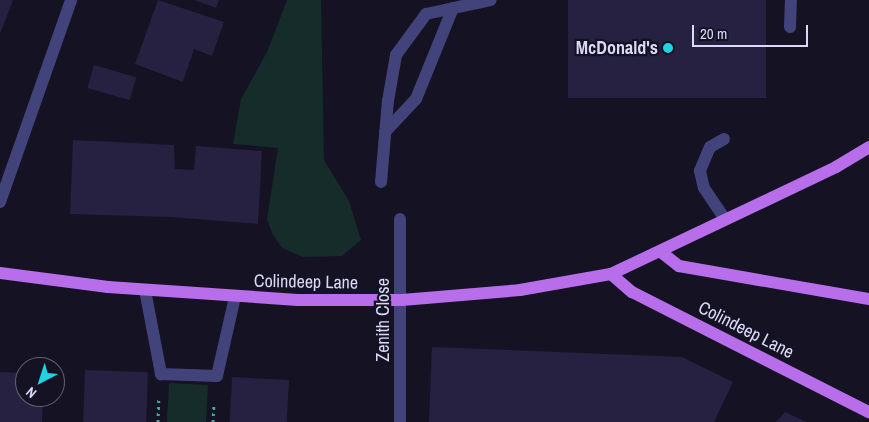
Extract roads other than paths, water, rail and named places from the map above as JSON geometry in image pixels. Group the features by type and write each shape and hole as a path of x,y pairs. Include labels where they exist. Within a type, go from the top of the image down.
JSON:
{"main road":[{"name":"Colindeep Lane","path":"0,273 145,290 298,300 402,300 520,290 611,274 661,252 725,219 836,167 869,147"},
{"name":"Colindeep Lane","path":"661,252 679,266 869,299"},
{"name":"Colindeep Lane","path":"611,274 632,292 869,412"}],"street":[{"path":"0,202 71,0"},
{"path":"381,182 385,132 396,55 426,14 491,0"},
{"path":"790,27 791,0"},
{"path":"385,132 416,99 454,8"},
{"path":"724,139 710,147 700,171 704,188 725,219"},
{"name":"Zenith Close","path":"400,219 402,300 400,422"},
{"path":"145,290 161,374 217,376 235,297"}],"place":[{"name":"McDonald's","path":"668,48"}]}
